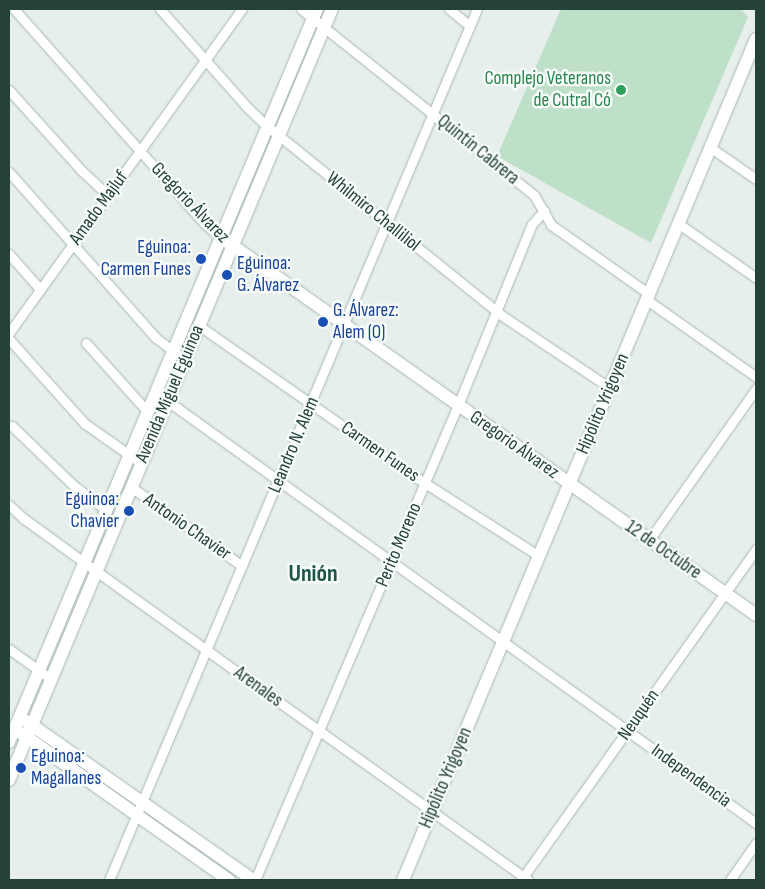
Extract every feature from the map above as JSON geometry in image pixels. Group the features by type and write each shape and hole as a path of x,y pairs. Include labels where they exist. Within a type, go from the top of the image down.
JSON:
{"main road":[{"name":"Avenida Miguel Eguinoa","path":"9,780 332,9"},
{"name":"Avenida Miguel Eguinoa","path":"9,742 315,13"},
{"name":"Hipólito Yrigoyen","path":"403,880 756,39"},
{"name":"Gregorio Álvarez","path":"220,237 570,484"},
{"name":"12 de Octubre","path":"570,484 756,615"},
{"path":"19,717 254,880"},
{"path":"14,729 229,880"}],"street":[{"name":"Gregorio Álvarez","path":"14,9 140,151 220,237"},
{"name":"Whilmiro Challiliol","path":"160,9 267,126 496,311 610,388"},
{"name":"Amado Majluf","path":"9,333 242,9"},
{"name":"Quintín Cabrera","path":"301,9 315,13 324,27 534,194 551,224 557,229 756,377"},
{"path":"449,9 470,26"},
{"name":"Leandro N. Alem","path":"109,880 477,9"},
{"path":"10,90 82,171 108,195"},
{"path":"711,148 756,179"},
{"path":"9,172 153,335 184,359"},
{"name":"Perito Moreno","path":"254,880 392,561 532,224 544,211"},
{"path":"679,224 756,278"},
{"path":"9,254 40,289"},
{"name":"Carmen Funes","path":"198,326 425,483 539,556"},
{"name":"Antonio Chavier","path":"9,339 84,423 141,463"},
{"path":"86,343 147,411"},
{"path":"649,540 756,389"},
{"name":"Independencia","path":"155,392 756,823"},
{"path":"12,426 67,480 106,510"},
{"name":"Antonio Chavier","path":"131,487 242,566"},
{"name":"Arenales","path":"9,505 22,518 524,879"},
{"name":"Neuquén","path":"524,879 756,549"},
{"path":"9,650 51,679"},
{"path":"730,880 756,843"}],"green space":[{"name":"Complejo Veteranos de Cutral Có","path":"561,9 741,9 748,17 651,243 497,156"}],"place":[{"name":"Complejo Veteranos de Cutral Có","path":"621,90"},
{"name":"Eguinoa: Carmen Funes","path":"201,259"},
{"name":"Eguinoa: G. Álvarez","path":"227,275"},
{"name":"G. Álvarez: Alem (O)","path":"323,322"},
{"name":"Eguinoa: Chavier","path":"129,511"},
{"name":"Eguinoa: Magallanes","path":"21,768"}],"district":[{"name":"Unión","path":"313,574"}]}
